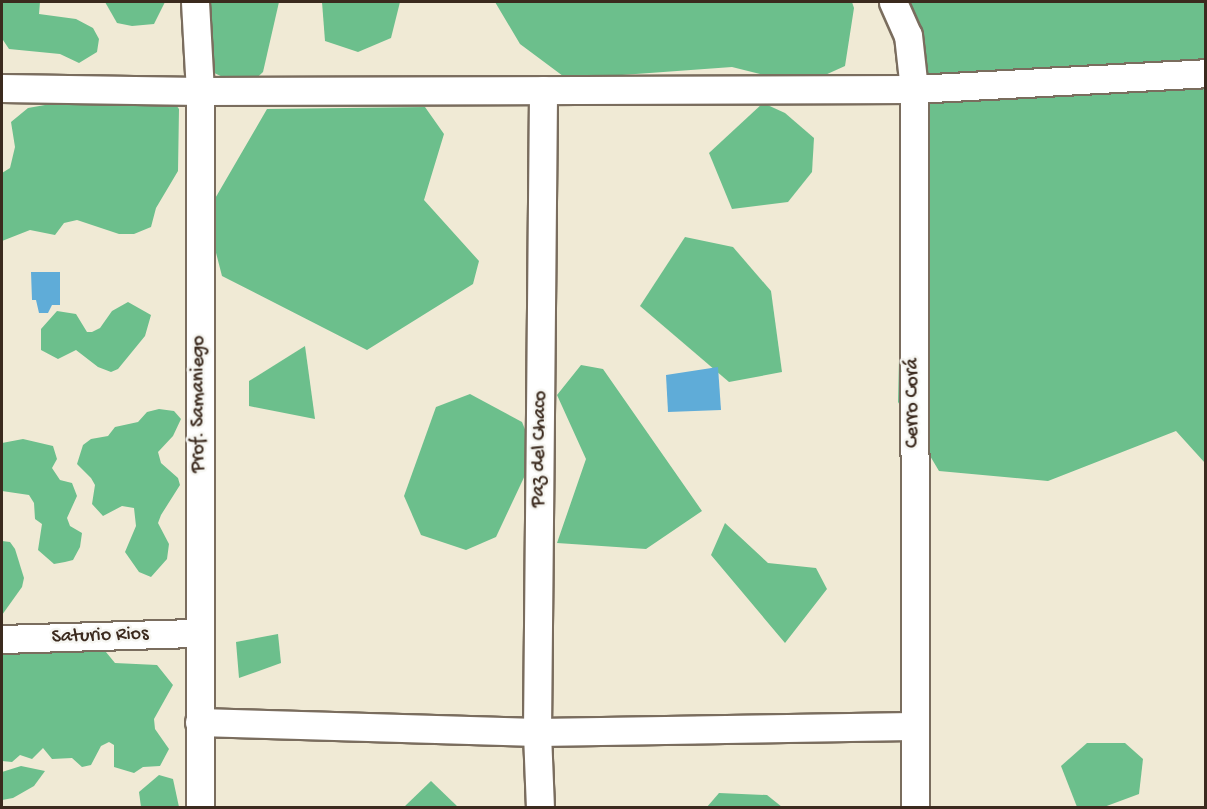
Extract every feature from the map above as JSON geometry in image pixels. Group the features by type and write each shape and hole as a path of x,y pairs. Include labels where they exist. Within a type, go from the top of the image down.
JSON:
{"street":[{"name":"Prof. Samaniego","path":"195,2 200,91 198,633 200,807"},
{"name":"Cerro Corá","path":"893,2 908,35 914,89 912,726 915,807"},
{"path":"2,88 200,91 914,89 1206,73"},
{"name":"Paz del Chaco","path":"540,807 537,732 543,90"},
{"name":"Saturio Rios","path":"2,639 198,633"},
{"path":"199,722 537,732 912,726"}],"green space":[{"path":"2,2 40,2 39,14 76,19 93,28 99,39 97,52 79,63 60,54 9,49 3,40"},
{"path":"105,2 165,2 154,24 132,26 117,23"},
{"path":"205,2 279,2 263,72 246,88 210,71"},
{"path":"322,2 400,2 391,38 358,52 325,41"},
{"path":"495,2 852,2 854,8 845,66 803,85 732,67 567,79 520,44"},
{"path":"891,2 1205,2 1205,463 1176,431 1048,481 939,471 898,402 907,24"},
{"path":"101,75 136,82 171,98 179,109 178,171 156,208 151,227 134,234 119,234 77,220 64,223 55,235 30,230 2,241 2,173 10,168 15,147 11,122 28,108 62,102 82,83"},
{"path":"763,103 785,113 814,138 812,172 788,202 732,209 709,153"},
{"path":"425,107 444,134 424,200 479,261 473,284 367,350 222,276 206,214 267,109"},
{"path":"685,237 733,247 771,291 782,372 729,382 640,306"},
{"path":"128,302 151,315 145,336 118,369 111,372 98,367 76,350 58,359 41,350 41,329 57,311 76,314 87,332 92,332 100,328 112,311"},
{"path":"305,346 315,419 249,406 249,381"},
{"path":"581,365 603,369 702,511 646,549 557,543 586,459 557,395"},
{"path":"470,394 522,422 535,454 496,537 466,550 421,535 404,496 436,407"},
{"path":"159,409 174,411 181,419 173,436 158,452 161,463 178,478 180,485 158,523 169,544 167,559 151,577 139,572 125,552 136,526 134,508 122,506 103,516 92,504 95,485 77,464 83,445 91,439 108,436 115,427 138,422 147,412"},
{"path":"23,439 53,446 57,459 52,468 60,480 72,483 77,496 67,518 70,526 82,533 80,547 73,560 54,564 38,550 42,524 35,519 34,503 29,495 2,491 2,443"},
{"path":"725,523 768,563 816,568 827,589 785,643 711,555"},
{"path":"2,541 10,542 15,549 24,578 22,587 2,615"},
{"path":"278,634 281,663 239,678 236,642"},
{"path":"2,637 101,646 115,663 157,665 173,685 154,719 155,729 169,749 160,766 143,767 134,773 114,767 114,745 109,742 101,746 91,765 82,767 72,758 52,759 43,748 32,759 20,755 12,762 2,761"},
{"path":"1087,743 1125,743 1143,759 1139,794 1104,807 1077,807 1061,766"},
{"path":"21,766 45,771 34,786 13,798 2,800 2,772"},
{"path":"159,775 173,779 179,807 141,807 139,792"},
{"path":"431,781 458,807 404,807"},
{"path":"719,793 767,795 782,807 707,807"}],"water":[{"path":"31,272 60,272 60,305 52,305 48,313 39,313 36,300 32,300"},
{"path":"718,367 721,410 668,412 666,375"}]}
